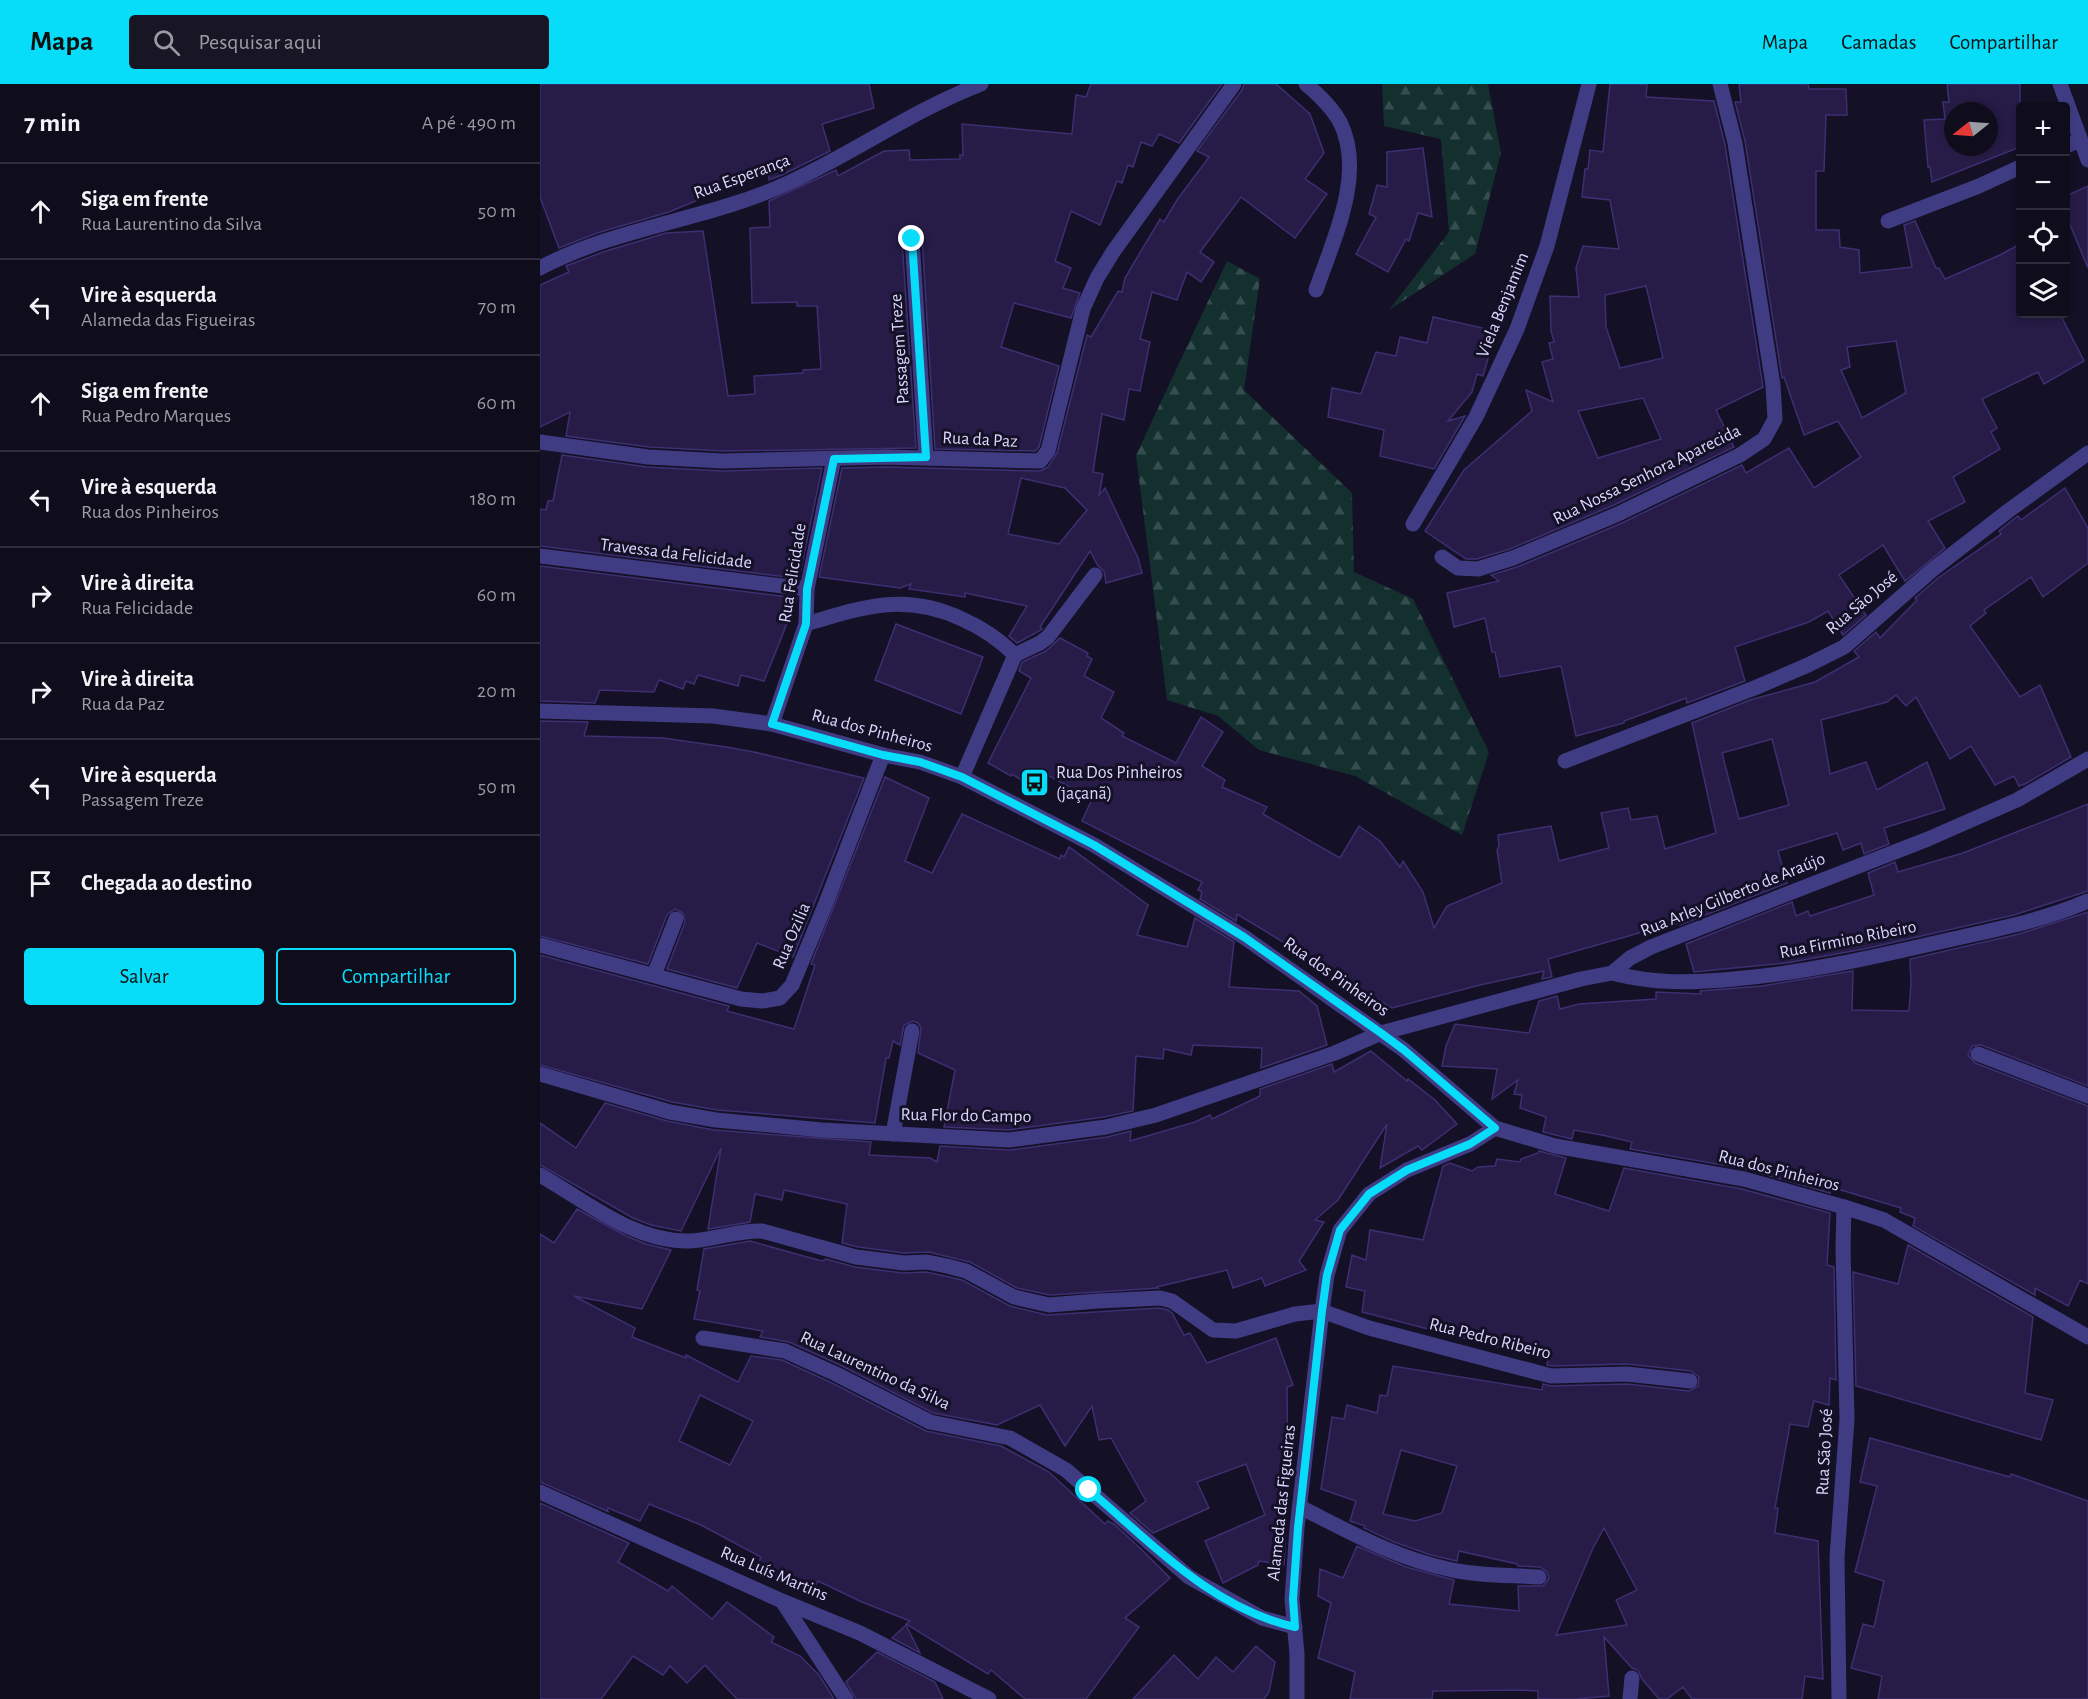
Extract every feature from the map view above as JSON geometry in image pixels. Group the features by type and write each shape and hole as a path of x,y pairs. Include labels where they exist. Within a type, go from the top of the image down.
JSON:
{"street":[{"name":"Rua Esperança","path":"540,268 619,236 725,206 787,184 901,121 955,94 981,84"},
{"name":"Rua da Paz","path":"540,442 648,457 723,461 926,457 1040,461 1048,451 1083,309 1097,278 1113,252 1234,84"},
{"path":"1306,84 1328,104 1340,122 1347,143 1349,166 1349,192 1316,290"},
{"name":"Viela Benjamim","path":"1413,524 1476,417 1516,329 1547,246 1589,84"},
{"name":"Rua Nossa Senhora Aparecida","path":"1442,557 1458,568 1478,569 1513,558 1618,514 1740,455 1764,439 1775,418 1773,385 1735,143 1720,84"},
{"path":"2060,84 2073,143 2088,160"},
{"path":"1888,221 2016,169"},
{"name":"Passagem Treze","path":"912,239 926,457"},
{"name":"Rua São José","path":"1565,760 1757,687 1844,647 1932,570 2008,510 2088,453"},
{"name":"Rua Felicidade","path":"772,724 806,624 807,589 834,459"},
{"name":"Travessa da Felicidade","path":"540,556 807,589"},
{"path":"962,777 1015,654 1048,637 1095,575"},
{"path":"806,624 858,609 891,604 916,604 944,610 970,622 1015,654"},
{"name":"Rua dos Pinheiros","path":"540,711 713,716 772,724 883,755 920,762 962,777 1094,845 1244,937 1404,1050 1495,1128 1555,1146 1744,1179 1884,1220 2088,1337"},
{"name":"Rua Ozilia","path":"540,945 741,999 762,1001 780,998 792,985 883,755"},
{"name":"Rua Arley Gilberto de Araújo","path":"1381,1033 1581,979 1612,973 1630,958 1651,946 1928,839 2017,800 2088,759"},
{"name":"Rua Firmino Ribeiro","path":"1612,973 1662,982 1764,977 1837,965 2035,920 2088,901"},
{"path":"654,975 676,919"},
{"path":"893,1134 912,1031"},
{"name":"Rua Flor do Campo","path":"540,1074 670,1112 716,1120 893,1134 1009,1140 1106,1127 1156,1115 1335,1053 1381,1033"},
{"path":"1978,1054 2088,1096"},
{"name":"Alameda das Figueiras","path":"1297,1699 1293,1599 1300,1508 1327,1275 1340,1230 1369,1194 1407,1170 1470,1144 1495,1128"},
{"path":"540,1175 626,1226 664,1239 690,1241 748,1230 762,1231 856,1257 904,1263 927,1262 947,1266 966,1271 1014,1297 1049,1305 1098,1300 1160,1298 1172,1301 1213,1330 1236,1331 1295,1314 1322,1311"},
{"name":"Rua São José","path":"1839,1699 1837,1557 1847,1419 1844,1207"},
{"name":"Rua Pedro Ribeiro","path":"1322,1311 1369,1328 1551,1376 1627,1374 1690,1381"},
{"name":"Rua Laurentino da Silva","path":"703,1338 785,1351 930,1422 1010,1438 1066,1470 1189,1577 1262,1618 1295,1627"},
{"name":"Rua Luís Martins","path":"540,1492 782,1601 860,1633 989,1699"},
{"path":"1300,1508 1412,1560 1449,1570 1539,1577"},
{"path":"782,1601 846,1699"},
{"path":"1630,1699 1632,1678"}],"green space":[{"path":"1382,84 1488,84 1501,153 1475,254 1389,310 1449,232 1441,139 1384,126"},
{"path":"1227,261 1260,279 1244,390 1352,493 1354,572 1413,599 1489,752 1462,835 1355,776 1259,750 1218,716 1167,700 1136,455"}],"building":[{"path":"540,84 869,84 874,108 822,124 830,151 782,175 769,180 769,171 697,196 698,200 669,212 597,233 559,248 540,197"},
{"path":"1091,84 1222,84 1179,143 1159,134 1152,146 1141,142 1133,167 1128,165 1122,183 1117,181 1100,225 1071,211 1055,261 1071,268 1063,288 1080,293 1071,318 1014,303 1001,347 1059,366 1039,447 1035,451 935,449 922,238 920,233 912,229 906,231 902,240 916,448 723,451 649,447 566,436 570,412 540,427 540,285 569,272 566,266 666,233 703,231 728,396 755,394 754,376 803,373 803,370 821,369 817,306 797,306 797,302 752,303 750,228 770,227 769,201 836,170 838,176 884,151 909,150 910,160 960,159 960,155 963,155 962,124 1072,134 1076,95 1086,97"},
{"path":"1244,84 1276,84 1310,114 1324,153 1305,179 1327,194 1295,238 1241,197 1200,252 1214,262 1201,282 1187,272 1177,300 1152,292 1140,339 1150,342 1140,391 1129,389 1124,420 1102,414 1093,472 1103,474 1099,495 1105,488 1138,558 1142,573 1106,583 1104,571 1098,566 1090,551 1040,627 1042,629 1017,643 1009,636 1027,606 965,593 965,597 909,589 911,584 900,588 819,577 842,468 1040,471 1048,467 1057,453 1087,335 1091,337 1118,291 1122,292 1125,278 1160,219 1164,222 1177,200 1209,157 1197,151 1242,90","holes":["1021,478 1065,488 1087,510 1059,544 1008,534"]},
{"path":"1610,84 1647,84 1646,97 1714,101 1725,145 1763,387 1716,410 1734,447 1614,505 1510,549 1477,559 1466,559 1425,531 1464,470 1532,411 1526,390 1553,402 1542,362 1553,359 1549,343 1554,342 1551,331 1550,296 1579,297 1576,268 1583,246 1619,249 1610,200 1582,197 1590,150 1603,152","holes":["1646,286 1663,358 1620,368 1606,327 1605,295","1643,398 1661,439 1598,458 1578,411"]},
{"path":"1739,84 1808,84 1809,89 1846,89 1847,115 1826,115 1824,171 1816,171 1816,230 1839,230 1840,247 1859,250 1860,273 1912,267 1904,225 1915,221 1936,268 1939,268 1945,279 2016,246 2016,318 2062,318 2084,361 2044,384 2038,372 1982,399 1997,428 1991,432 2000,449 1953,477 1965,502 1928,521 1945,548 1905,581 1883,545 1839,575 1866,615 1843,635 1828,611 1809,622 1735,647 1745,681 1687,703 1686,698 1624,721 1624,723 1576,736 1561,666 1500,677 1485,618 1454,627 1447,593 1499,581 1491,575 1517,567 1622,523 1742,465 1746,473 1789,448 1814,488 1861,457 1838,421 1804,435 1784,377 1782,378 1745,141 1735,102 1741,102","holes":["1896,341 1906,393 1862,418 1841,370 1850,367 1847,347"]},
{"path":"1947,84 2020,84 2020,102 2016,102 2016,149 1998,156 1998,102 1949,102"},
{"path":"1944,119 1944,156 1997,156 1932,182 1930,167 1928,167 1924,120"},
{"path":"1423,148 1432,217 1418,213 1409,241 1406,239 1388,272 1356,254 1376,217 1369,214 1377,185 1387,187 1387,152"},
{"path":"2088,186 2088,268 2070,225 2070,194"},
{"path":"1433,317 1496,331 1483,376 1477,374 1472,392 1448,421 1465,416 1434,469 1380,456 1384,430 1328,417 1332,388 1361,394 1376,352 1396,356 1400,337 1427,343"},
{"path":"562,455 647,467 723,471 822,468 800,574 787,572 786,577 540,546 540,509 546,510 548,501 553,501"},
{"path":"2065,488 2088,528 2088,563 2043,597 2031,577 1984,610 1986,613 1970,626 2020,697 2040,685 2071,757 2025,784 2019,786 2014,776 1995,785 1971,746 1950,759 1916,697 1906,706 1896,695 1887,702 1821,720 1830,774 1866,762 1877,790 1927,762 1945,809 1884,828 1889,844 1864,854 1861,843 1843,850 1837,833 1778,851 1787,883 1680,925 1679,923 1639,933 1548,959 1552,977 1542,979 1544,971 1392,1008 1237,914 1236,921 1200,899 1202,892 1198,890 1202,882 1082,821 1092,799 1044,773 1036,789 988,763 1031,678 1019,671 1022,662 1046,651 1060,638 1088,653 1087,656 1092,659 1084,676 1114,692 1101,718 1124,733 1122,736 1176,763 1201,717 1223,732 1202,766 1225,780 1222,787 1267,807 1263,814 1340,858 1359,826 1380,841 1400,867 1403,861 1423,892 1434,928 1447,906 1502,883 1497,850 1498,835 1551,826 1559,861 1609,848 1601,813 1628,808 1631,820 1657,816 1665,849 1716,833 1692,723 1750,700 1815,682 1859,657 1854,651 1876,632 1880,638 1917,600 1915,598 1938,578 2001,534 1999,531 2018,516 2021,520","holes":["1772,739 1789,805 1739,819 1722,753"]},
{"path":"540,566 797,598 764,681 741,675 738,686 698,675 694,684 686,681 683,689 659,680 654,692 600,690 595,703 540,701"},
{"path":"896,624 983,657 961,714 875,680"},
{"path":"540,721 588,722 584,736 663,738 726,747 864,778 793,957 757,943 737,988 667,969 685,922 683,913 675,909 667,915 648,964 540,936"},
{"path":"885,777 929,798 905,861 932,873 962,814 1060,859 1061,855 1064,857 1069,847 1148,905 1137,935 1187,947 1195,918 1234,942 1229,987 1299,991 1317,1006 1327,1045 1261,1068 1262,1048 1193,1045 1191,1055 1164,1049 1163,1059 1136,1056 1133,1111 1009,1130 944,1127 955,1070 918,1053 921,1028 913,1021 904,1025 900,1045 893,1041 889,1058 886,1058 875,1123 717,1110 672,1102 540,1065 540,955 729,1006 727,1011 794,1029 815,965 811,964"},
{"path":"2088,804 2088,891 2014,915 1864,949 1786,963 1694,972 1686,944 1792,902 1796,916 1808,911 1810,916 1874,895 1868,873 1895,862 1898,872 1963,853"},
{"path":"2088,912 2088,1086 1981,1045 1972,1046 1968,1055 1975,1063 2088,1106 2088,1284 2080,1280 2068,1306 2035,1288 2035,1295 1913,1226 1915,1218 1900,1212 1901,1208 1831,1187 1830,1193 1746,1169 1630,1149 1632,1142 1602,1135 1574,1130 1572,1139 1543,1132 1546,1117 1520,1108 1522,1095 1514,1094 1518,1080 1492,1099 1497,1069 1442,1066 1446,1046 1455,1024 1529,1033 1539,1001 1557,996 1560,1009 1579,1004 1656,999 1656,992 1701,994 1700,991 1762,986 1853,971 1852,1010 1909,1011 1910,959 2019,934"},
{"path":"1371,1051 1407,1081 1408,1079 1435,1100 1457,1124 1422,1150 1418,1146 1380,1168 1387,1124 1338,1200 1315,1220 1324,1222 1299,1261 1306,1270 1265,1286 1262,1278 1233,1288 1227,1270 1158,1288 1050,1295 1017,1288 970,1262 929,1252 904,1253 842,1243 847,1204 784,1190 782,1200 755,1194 750,1222 708,1229 721,1148 681,1231 651,1225 633,1218 540,1165 540,1123 576,1148 605,1103 667,1121 714,1130 871,1142 869,1155 930,1158 937,1162 940,1146 1010,1150 1107,1137 1131,1131 1130,1141 1195,1122 1210,1115 1212,1119 1260,1096 1260,1089 1332,1064 1334,1072"},
{"path":"1539,1151 1566,1158 1555,1194 1609,1211 1624,1168 1742,1189 1830,1213 1827,1265 1834,1267 1836,1380 1830,1378 1829,1405 1814,1401 1808,1427 1790,1424 1775,1508 1778,1508 1775,1533 1818,1541 1823,1679 1805,1676 1802,1699 1692,1699 1683,1687 1667,1699 1659,1699 1642,1679 1638,1670 1632,1668 1604,1637 1609,1696 1576,1699 1538,1699 1538,1691 1521,1690 1433,1691 1432,1699 1350,1699 1355,1672 1318,1658 1331,1603 1318,1596 1320,1569 1343,1578 1357,1546 1406,1567 1454,1580 1449,1604 1519,1611 1518,1586 1543,1586 1549,1578 1547,1572 1540,1567 1518,1566 1459,1551 1457,1561 1394,1542 1364,1528 1365,1526 1350,1521 1356,1501 1321,1489 1332,1417 1344,1419 1347,1405 1377,1413 1380,1395 1387,1396 1393,1366 1542,1390 1543,1384 1551,1386 1627,1384 1689,1391 1698,1386 1699,1377 1691,1371 1627,1364 1552,1366 1547,1365 1548,1360 1362,1312 1365,1291 1346,1287 1352,1255 1366,1260 1370,1230 1423,1240 1443,1166 1450,1163 1472,1171 1478,1167 1495,1166 1497,1159 1520,1162 1521,1159","holes":["1401,1450 1457,1466 1442,1513 1415,1521 1383,1514","1604,1528 1637,1590 1616,1600 1627,1625 1556,1635 1593,1548"]},
{"path":"577,1209 626,1236 671,1250 642,1309 574,1296 635,1328 632,1337 686,1358 686,1355 738,1382 751,1356 782,1360 926,1431 1001,1446 1049,1472 1105,1524 1108,1521 1114,1524 1170,1578 1125,1618 1139,1627 1086,1699 1025,1699 991,1670 988,1674 906,1624 910,1621 818,1581 813,1591 757,1567 761,1557 701,1525 649,1504 640,1521 608,1508 609,1512 540,1482 540,1234 554,1243","holes":["700,1395 753,1421 730,1465 679,1441"]},
{"path":"750,1241 822,1261 826,1259 855,1267 903,1273 926,1272 962,1280 1010,1306 1047,1315 1159,1308 1168,1310 1184,1335 1190,1333 1207,1363 1276,1338 1293,1385 1287,1387 1288,1478 1284,1565 1259,1561 1258,1565 1223,1583 1205,1541 1265,1515 1246,1464 1197,1482 1209,1508 1153,1533 1130,1513 1146,1501 1111,1438 1099,1440 1092,1406 1065,1446 1040,1405 997,1425 933,1413 840,1365 789,1342 760,1337 763,1331 694,1319 700,1291 697,1290 704,1249"},
{"path":"1908,1245 2033,1317 2025,1393 2053,1400 2041,1440 1856,1386 1853,1272 1898,1284"},
{"path":"1870,1438 2010,1477 2011,1474 2088,1501 2088,1699 1878,1699 1882,1676 1851,1668 1863,1624 1874,1627 1884,1581 1855,1572 1877,1486 1860,1482"},
{"path":"540,1503 629,1543 618,1562 668,1591 672,1586 712,1619 727,1602 774,1637 771,1642 800,1656 819,1675 834,1699 737,1699 705,1665 687,1683 670,1666 663,1675 633,1656 601,1699 540,1699"},
{"path":"906,1625 920,1653 892,1638"},
{"path":"1256,1646 1275,1662 1269,1692 1264,1699 1133,1699 1174,1655 1198,1679 1216,1657 1233,1672"},
{"path":"877,1652 935,1682 943,1699 856,1699 846,1682"}],"place":[{"name":"Rua Dos Pinheiros (jaçanã)","path":"1035,783"}],"route":[{"path":"912,239 926,457 834,459 807,589 806,624 772,724 883,755 920,762 962,777 1094,845 1244,937 1381,1033 1495,1128 1470,1144 1407,1170 1369,1194 1340,1230 1327,1275 1322,1311 1298,1528 1293,1599 1295,1627 1262,1618 1189,1577 1089,1490"}]}
